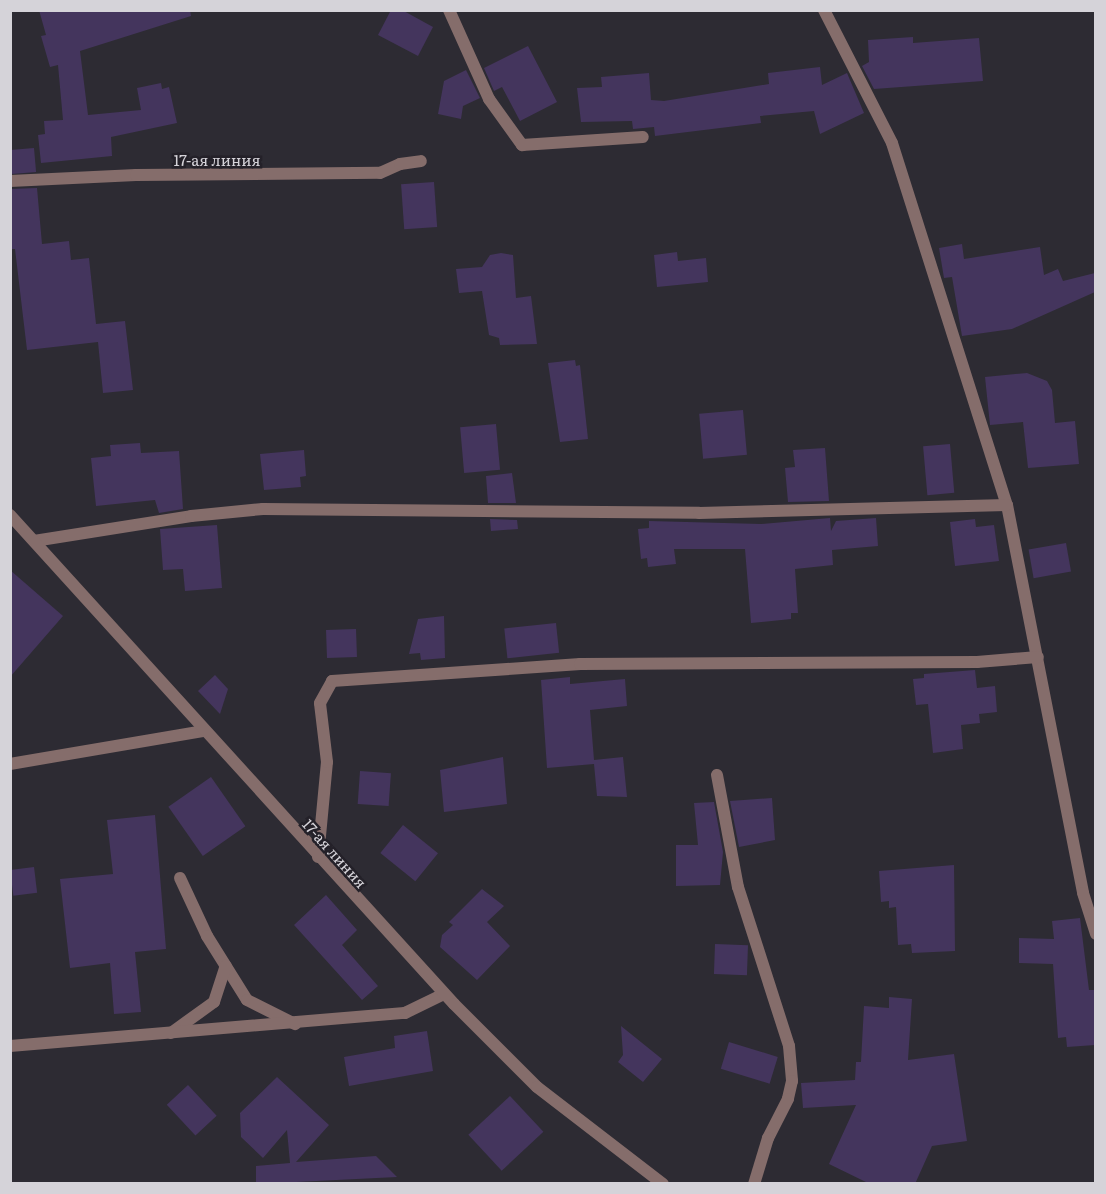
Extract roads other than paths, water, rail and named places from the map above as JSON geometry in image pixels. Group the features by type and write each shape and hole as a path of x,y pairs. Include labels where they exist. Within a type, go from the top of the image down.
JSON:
{"street":[{"path":"449,10 500,119 522,145 644,137"},
{"path":"824,10 892,143 1007,505 1083,893 1095,934"},
{"name":"17-ая линия","path":"10,181 136,175 380,173 399,164 421,161"},
{"path":"34,541 191,516 263,509 699,513 1007,505"},
{"name":"17-ая линия","path":"10,515 444,994 537,1087 663,1184"},
{"path":"318,857 327,762 320,703 332,681 580,664 976,662 1038,657"},
{"path":"10,764 204,731"},
{"path":"717,775 738,887 790,1058 792,1082 788,1099 768,1138 754,1184"},
{"path":"180,878 225,966 247,1000 296,1024"},
{"path":"171,1033 214,1002 225,966"},
{"path":"10,1046 296,1024 405,1013 444,994"}]}
